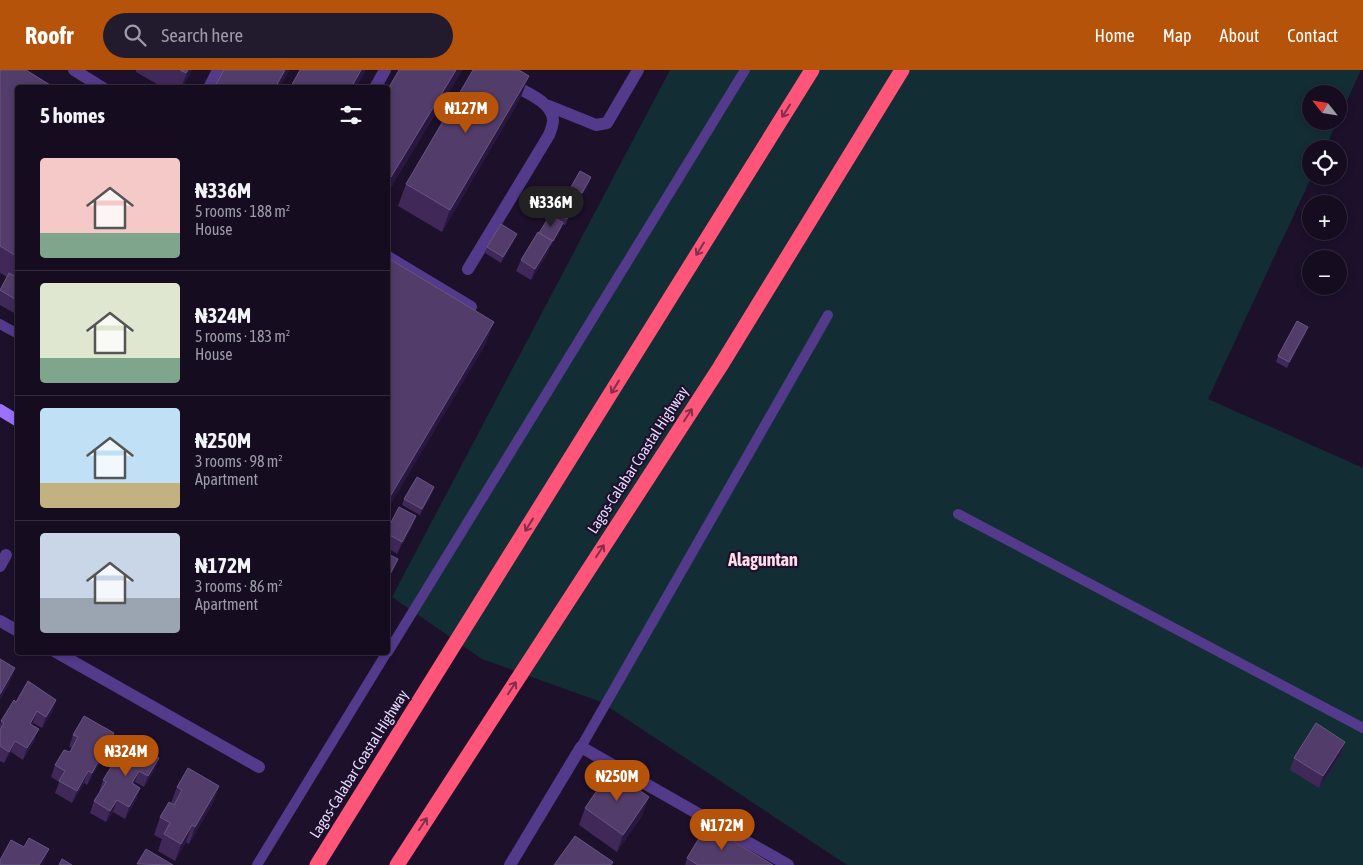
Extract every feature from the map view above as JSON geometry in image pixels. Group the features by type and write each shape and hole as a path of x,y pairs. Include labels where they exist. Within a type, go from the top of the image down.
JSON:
{"highway":[{"name":"Lagos-Calabar Coastal Highway","path":"317,865 812,70"},
{"name":"Lagos-Calabar Coastal Highway","path":"397,865 720,367 902,70"}],"street":[{"path":"74,70 98,85"},
{"path":"210,85 218,70"},
{"path":"377,85 385,70"},
{"path":"503,74 548,106 596,125 607,123 638,70"},
{"path":"468,269 549,135 553,121 548,106"},
{"path":"390,258 471,307"},
{"path":"0,410 15,418"},
{"path":"0,621 15,629"},
{"path":"61,655 259,767"},
{"path":"510,865 581,746 788,865"}],"lane":[{"path":"390,647 744,70"},
{"path":"581,746 828,316"},
{"path":"0,324 15,332"},
{"path":"958,514 1363,728"},
{"path":"257,865 385,655"}],"shaded area":[{"path":"670,70 1361,70 1348,98 1348,85 1302,85 1302,130 1333,130 1329,140 1302,140 1302,185 1308,185 1208,399 1363,468 1363,865 847,865 601,702 482,659 392,597"}],"building":[{"path":"0,70 26,70 50,85 15,85 15,255 0,246"},
{"path":"224,70 285,70 277,85 216,85"},
{"path":"300,70 361,70 353,85 292,85"},
{"path":"399,70 456,70 391,177 390,176 390,86"},
{"path":"473,70 519,70 529,76 450,210 406,184"},
{"path":"580,171 591,177 582,193 571,187"},
{"path":"563,195 576,202 567,219 553,212"},
{"path":"550,215 563,223 553,241 539,233"},
{"path":"501,224 517,234 503,257 487,247"},
{"path":"538,232 552,241 535,269 521,260"},
{"path":"390,259 494,322 390,497"},
{"path":"9,273 15,276 15,299 0,290"},
{"path":"1297,321 1308,327 1289,362 1278,356"},
{"path":"417,477 434,487 422,509 404,499"},
{"path":"399,507 416,516 402,542 390,535 390,524"},
{"path":"390,555 398,559 390,574"},
{"path":"0,659 15,668 0,694"},
{"path":"28,681 56,700 46,717 37,711 30,724 39,729 27,748 15,741 9,752 0,746 0,730 4,723 1,721 14,700 16,702"},
{"path":"84,716 114,733 92,773 88,771 77,791 59,781 65,771 55,765 64,750 70,752 78,737 73,735"},
{"path":"1316,723 1345,742 1323,776 1294,758"},
{"path":"130,741 159,758 148,776 139,771 132,783 140,788 129,807 117,800 110,811 94,801 106,782 103,780 116,759 118,761"},
{"path":"188,768 219,786 195,827 192,825 181,844 164,834 170,823 160,817 169,802 174,805 182,790 177,787"},
{"path":"611,770 649,797 623,835 585,808"},
{"path":"707,825 773,865 698,865 687,858"},
{"path":"575,836 613,862 611,865 554,865"},
{"path":"29,838 49,849 39,865 0,865 0,860 11,840 24,847"},
{"path":"146,849 173,865 137,864"},
{"path":"62,859 72,865 59,865"}],"district":[{"name":"Alaguntan","path":"763,560"}]}
